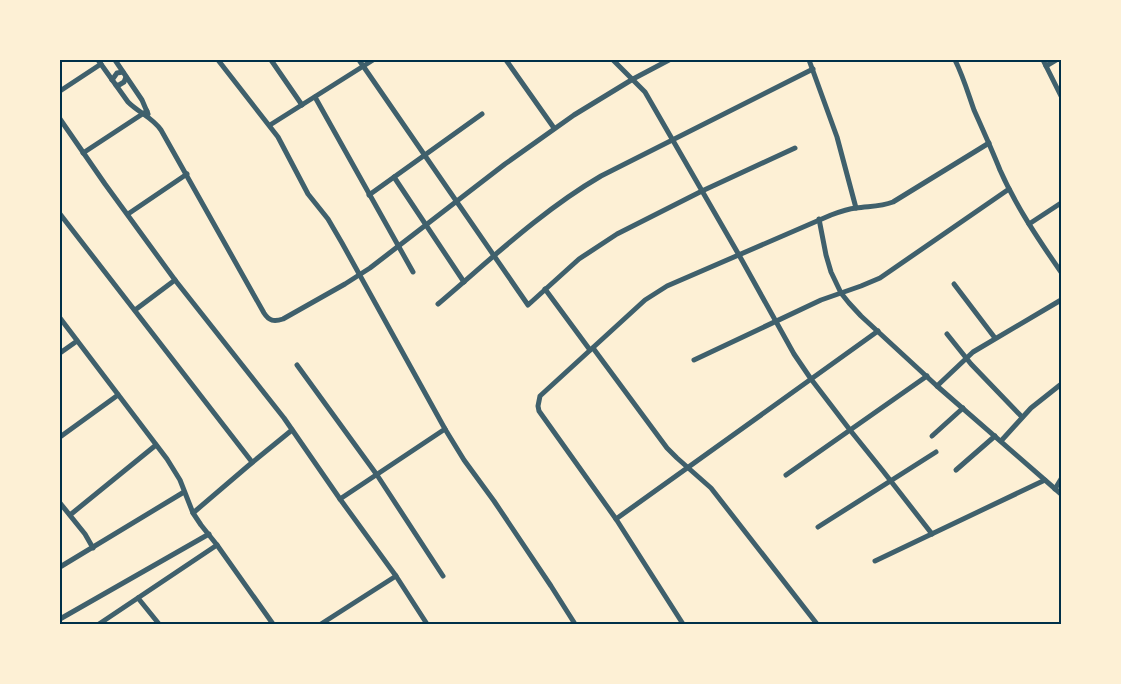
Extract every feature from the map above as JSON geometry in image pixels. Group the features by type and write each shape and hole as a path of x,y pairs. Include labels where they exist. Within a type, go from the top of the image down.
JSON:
{"street":[{"path":"115,60 142,100 146,114"},
{"path":"218,60 270,125 285,148 308,194 328,219 445,429 575,624"},
{"path":"271,60 302,105"},
{"path":"359,60 528,305 579,259 617,234 702,191 795,148"},
{"path":"270,125 373,60"},
{"path":"506,60 554,128"},
{"path":"613,60 645,92 739,254 794,354 850,430 932,534"},
{"path":"60,92 99,62 128,102 146,114 161,130 264,314 272,321 276,321 360,275 554,128 632,79 669,60"},
{"path":"809,60 837,137 856,208"},
{"path":"955,60 974,110 1009,189 1029,224 1061,272"},
{"path":"1043,60 1061,96"},
{"path":"1046,66 1056,60"},
{"path":"438,304 543,214 581,187 813,69"},
{"path":"112,80 118,73 125,74"},
{"path":"116,85 124,82 125,74"},
{"path":"315,97 413,272"},
{"path":"83,153 146,114"},
{"path":"369,195 482,114"},
{"path":"60,119 175,280 284,418 396,576 427,624"},
{"path":"683,624 616,519 539,411 538,400 540,396 656,292 819,219 844,210 883,206 893,202 989,143"},
{"path":"128,214 187,174"},
{"path":"394,177 464,282"},
{"path":"694,360 820,300 880,278 1009,189"},
{"path":"1029,224 1061,203"},
{"path":"60,214 252,462"},
{"path":"819,219 831,272 841,293 861,316 1061,494"},
{"path":"135,310 175,280"},
{"path":"954,284 996,338"},
{"path":"545,289 668,448 711,488 817,624"},
{"path":"938,386 980,347 1061,300"},
{"path":"60,318 167,459 180,480 193,513 273,624"},
{"path":"616,519 878,331"},
{"path":"947,334 966,358 1022,417"},
{"path":"60,353 77,341"},
{"path":"297,365 376,475 443,576"},
{"path":"786,475 927,376"},
{"path":"1001,441 1022,417 1060,385"},
{"path":"60,437 118,395"},
{"path":"932,436 963,408"},
{"path":"340,499 445,429"},
{"path":"193,513 292,430"},
{"path":"956,470 995,436"},
{"path":"70,515 156,446"},
{"path":"818,527 936,452"},
{"path":"1055,489 1061,479"},
{"path":"875,561 1045,480"},
{"path":"60,568 184,492"},
{"path":"60,503 85,534 93,548"},
{"path":"60,619 209,534"},
{"path":"99,624 217,545"},
{"path":"321,624 396,576"},
{"path":"138,598 158,624"}]}
